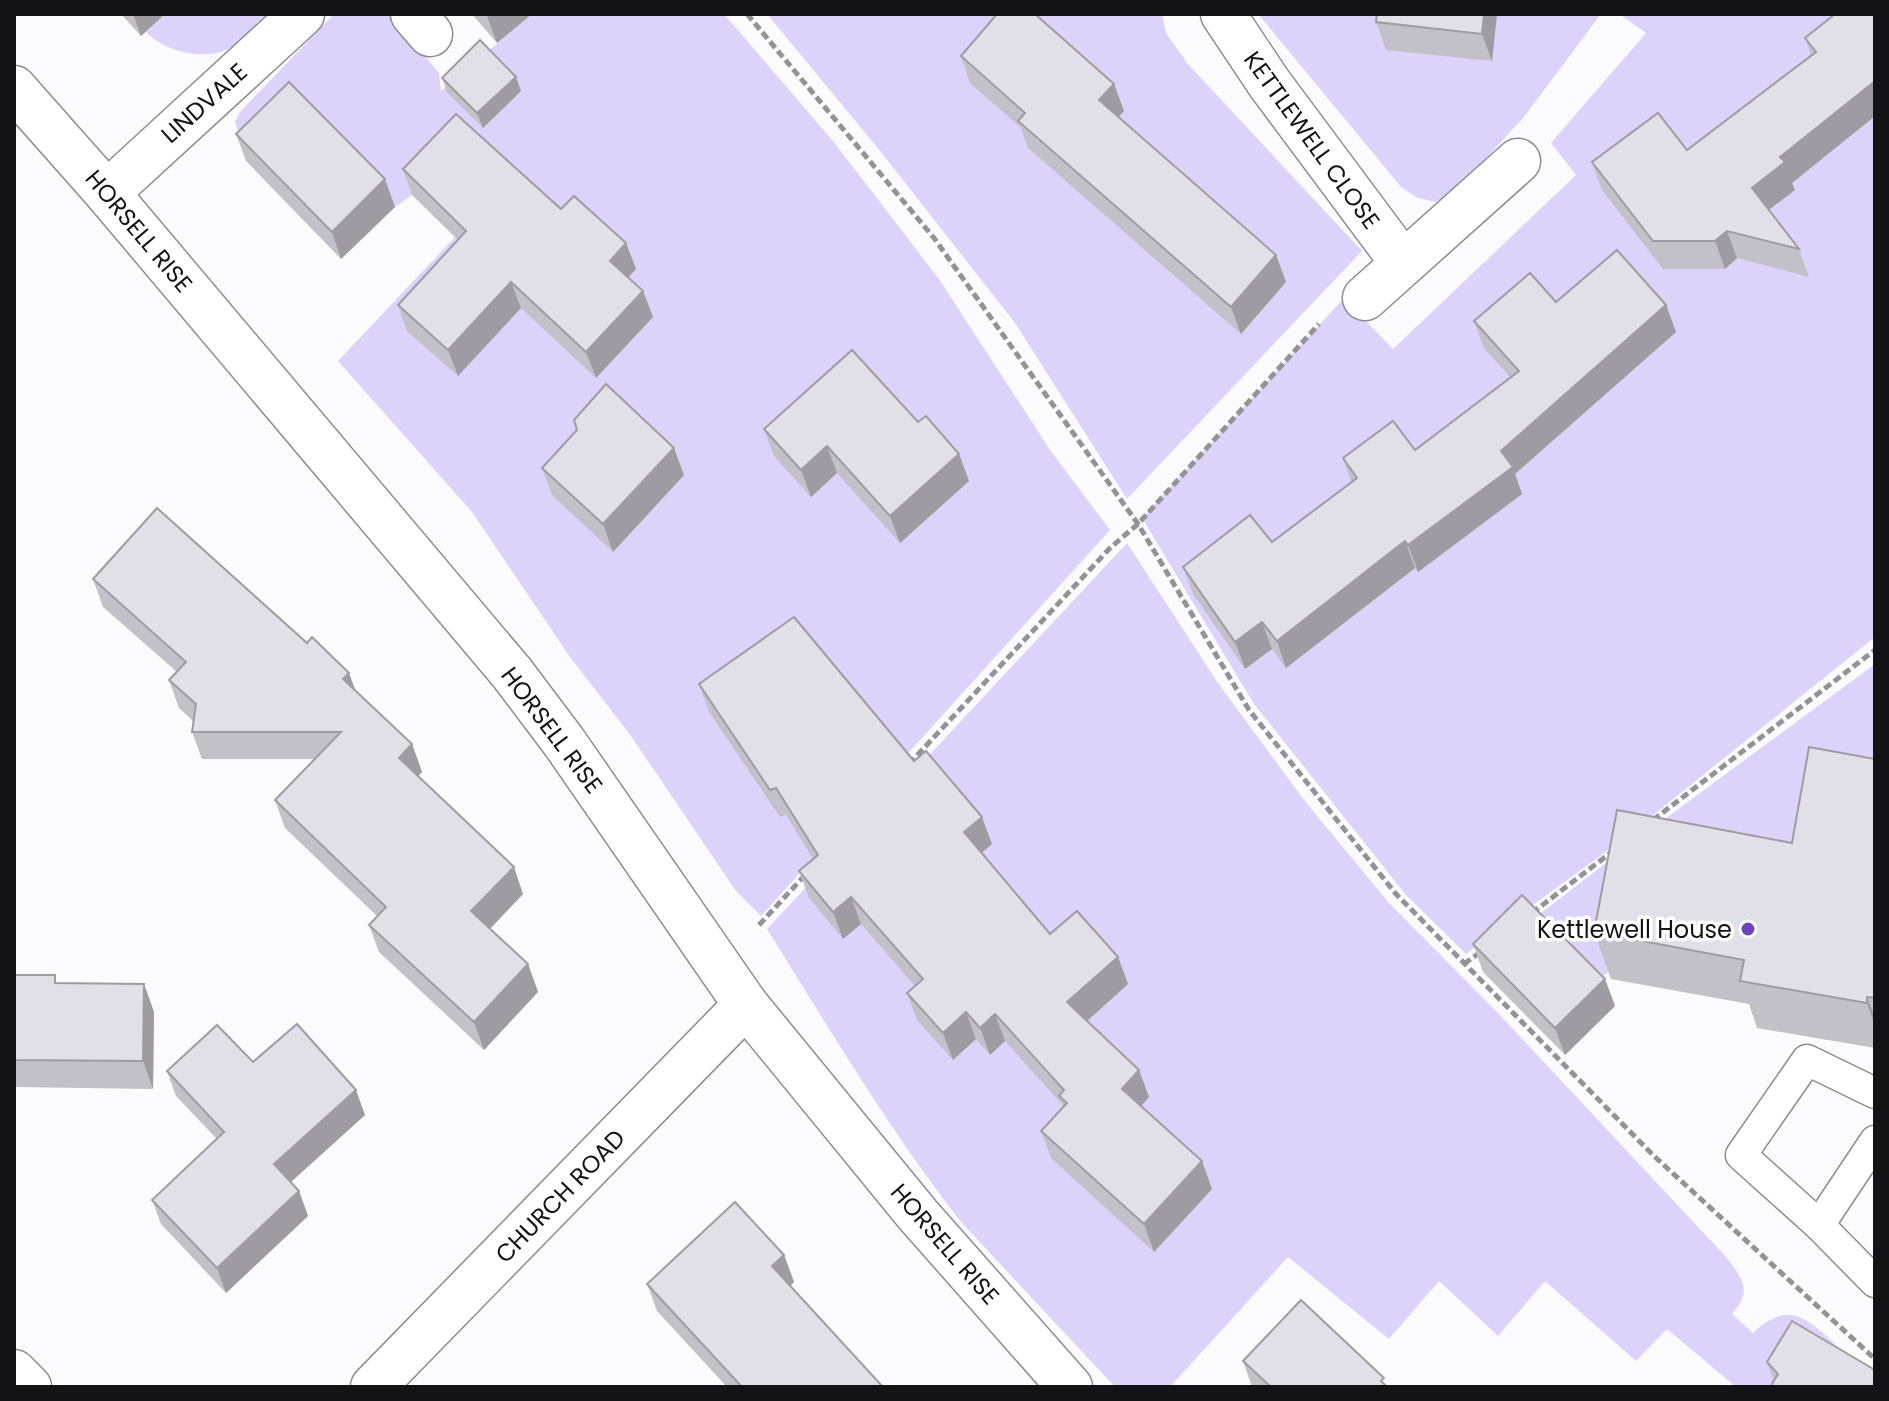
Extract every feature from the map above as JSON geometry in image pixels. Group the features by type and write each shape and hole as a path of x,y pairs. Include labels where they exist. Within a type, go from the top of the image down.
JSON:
{"street":[{"name":"LINDVALE","path":"107,193 302,14"},
{"name":"KETTLEWELL CLOSE","path":"1223,14 1269,83 1403,263"},
{"name":"HORSELL RISE","path":"14,88 107,193 512,673 564,742 746,1005 918,1215 1070,1387"},
{"path":"1365,298 1518,161"},
{"name":"CHURCH ROAD","path":"373,1387 746,1005"},
{"path":"14,1372 29,1387"}],"lane":[{"path":"1875,1093 1807,1060 1741,1155 1819,1225 1875,1282"},
{"path":"1819,1225 1875,1141"}],"path":[{"path":"747,14 934,238 1138,524 1249,710 1396,894 1654,1156 1875,1359"},
{"path":"904,769 1110,548 1138,524 1324,318"},
{"path":"1651,822 1875,650"},
{"path":"1527,917 1614,850"},
{"path":"752,933 817,863"},
{"path":"1464,964 1489,945"}],"shaded area":[{"path":"165,14 269,14 230,48 197,54 174,49 146,32"},
{"path":"334,14 389,14 439,73 441,91 532,14 724,14 833,141 939,279 1050,450 1110,530 761,916 736,891 631,736 570,657 472,512 338,361 491,199 449,157 412,195 395,207 300,110 241,140 235,122 239,113"},
{"path":"767,14 1162,14 1166,33 1187,63 1362,251 1127,499 1015,323 881,152"},
{"path":"1258,14 1601,14 1524,117 1454,193 1435,202 1418,198 1402,188"},
{"path":"1619,14 1875,14 1875,637 1622,840 1466,954 1406,895 1254,704 1142,518 1344,298 1393,349 1576,175 1551,143 1646,33"},
{"path":"1127,543 1218,683 1304,800 1389,903 1498,1013 1727,1258 1738,1273 1744,1292 1732,1314 1753,1333 1775,1318 1791,1315 1801,1318 1824,1333 1875,1387 1736,1387 1667,1329 1636,1361 1545,1281 1498,1336 1439,1281 1389,1339 1288,1257 1170,1387 1115,1387 961,1222 884,1115 767,929"},
{"path":"1875,664 1875,803 1809,890 1613,968 1596,983 1532,920 1624,849"}],"building":[{"path":"997,14 1035,14 1114,84 1099,100 1276,255 1231,307 1018,121 1025,113 961,56"},
{"path":"1377,14 1484,14 1482,34 1376,22"},
{"path":"1835,14 1875,14 1875,81 1780,157 1785,162 1752,188 1799,249 1727,231 1715,241 1653,241 1592,162 1658,113 1687,150 1816,52 1805,38"},
{"path":"480,40 516,77 477,113 442,78"},
{"path":"289,82 385,179 332,232 236,134"},
{"path":"456,114 561,209 574,196 626,243 610,261 643,291 586,352 511,282 448,350 398,305 466,231 403,169"},
{"path":"1617,250 1666,305 1501,451 1513,467 1408,545 1405,541 1277,641 1262,622 1235,642 1183,567 1250,515 1272,542 1357,478 1343,458 1393,421 1415,450 1519,371 1474,321 1530,273 1556,302"},
{"path":"852,350 918,422 926,416 959,454 890,516 827,446 801,470 764,429"},
{"path":"606,384 674,448 603,524 542,468 577,430 574,420"},
{"path":"157,508 307,643 312,637 349,673 343,679 412,744 399,758 514,867 471,911 528,964 474,1022 369,925 386,907 275,800 341,732 192,732 196,704 169,680 186,662 93,579"},
{"path":"794,617 914,761 926,751 982,817 964,832 1050,934 1077,911 1118,957 1067,1002 1139,1070 1122,1089 1202,1161 1144,1224 1041,1131 1067,1103 1059,1096 1064,1090 995,1014 980,1028 966,1012 943,1033 907,993 923,979 851,897 833,912 799,871 818,855 776,788 770,790 699,684"},
{"name":"Kettlewell House","path":"1809,747 1875,759 1875,998 1867,997 1867,1003 1740,981 1744,960 1594,932 1617,810 1792,843"},
{"path":"1522,895 1605,979 1555,1028 1473,944"},
{"path":"14,975 55,975 55,983 144,984 143,1061 14,1060"},
{"path":"297,1024 356,1090 274,1164 299,1191 217,1268 152,1200 224,1132 167,1071 217,1025 253,1062"},
{"path":"735,1202 784,1255 772,1266 883,1387 742,1387 647,1284"},
{"path":"1301,1300 1384,1378 1381,1381 1387,1387 1271,1387 1243,1361"},
{"path":"1792,1321 1875,1370 1875,1387 1770,1387 1778,1374 1767,1362"}],"place":[{"name":"Kettlewell House","path":"1748,929"}]}
